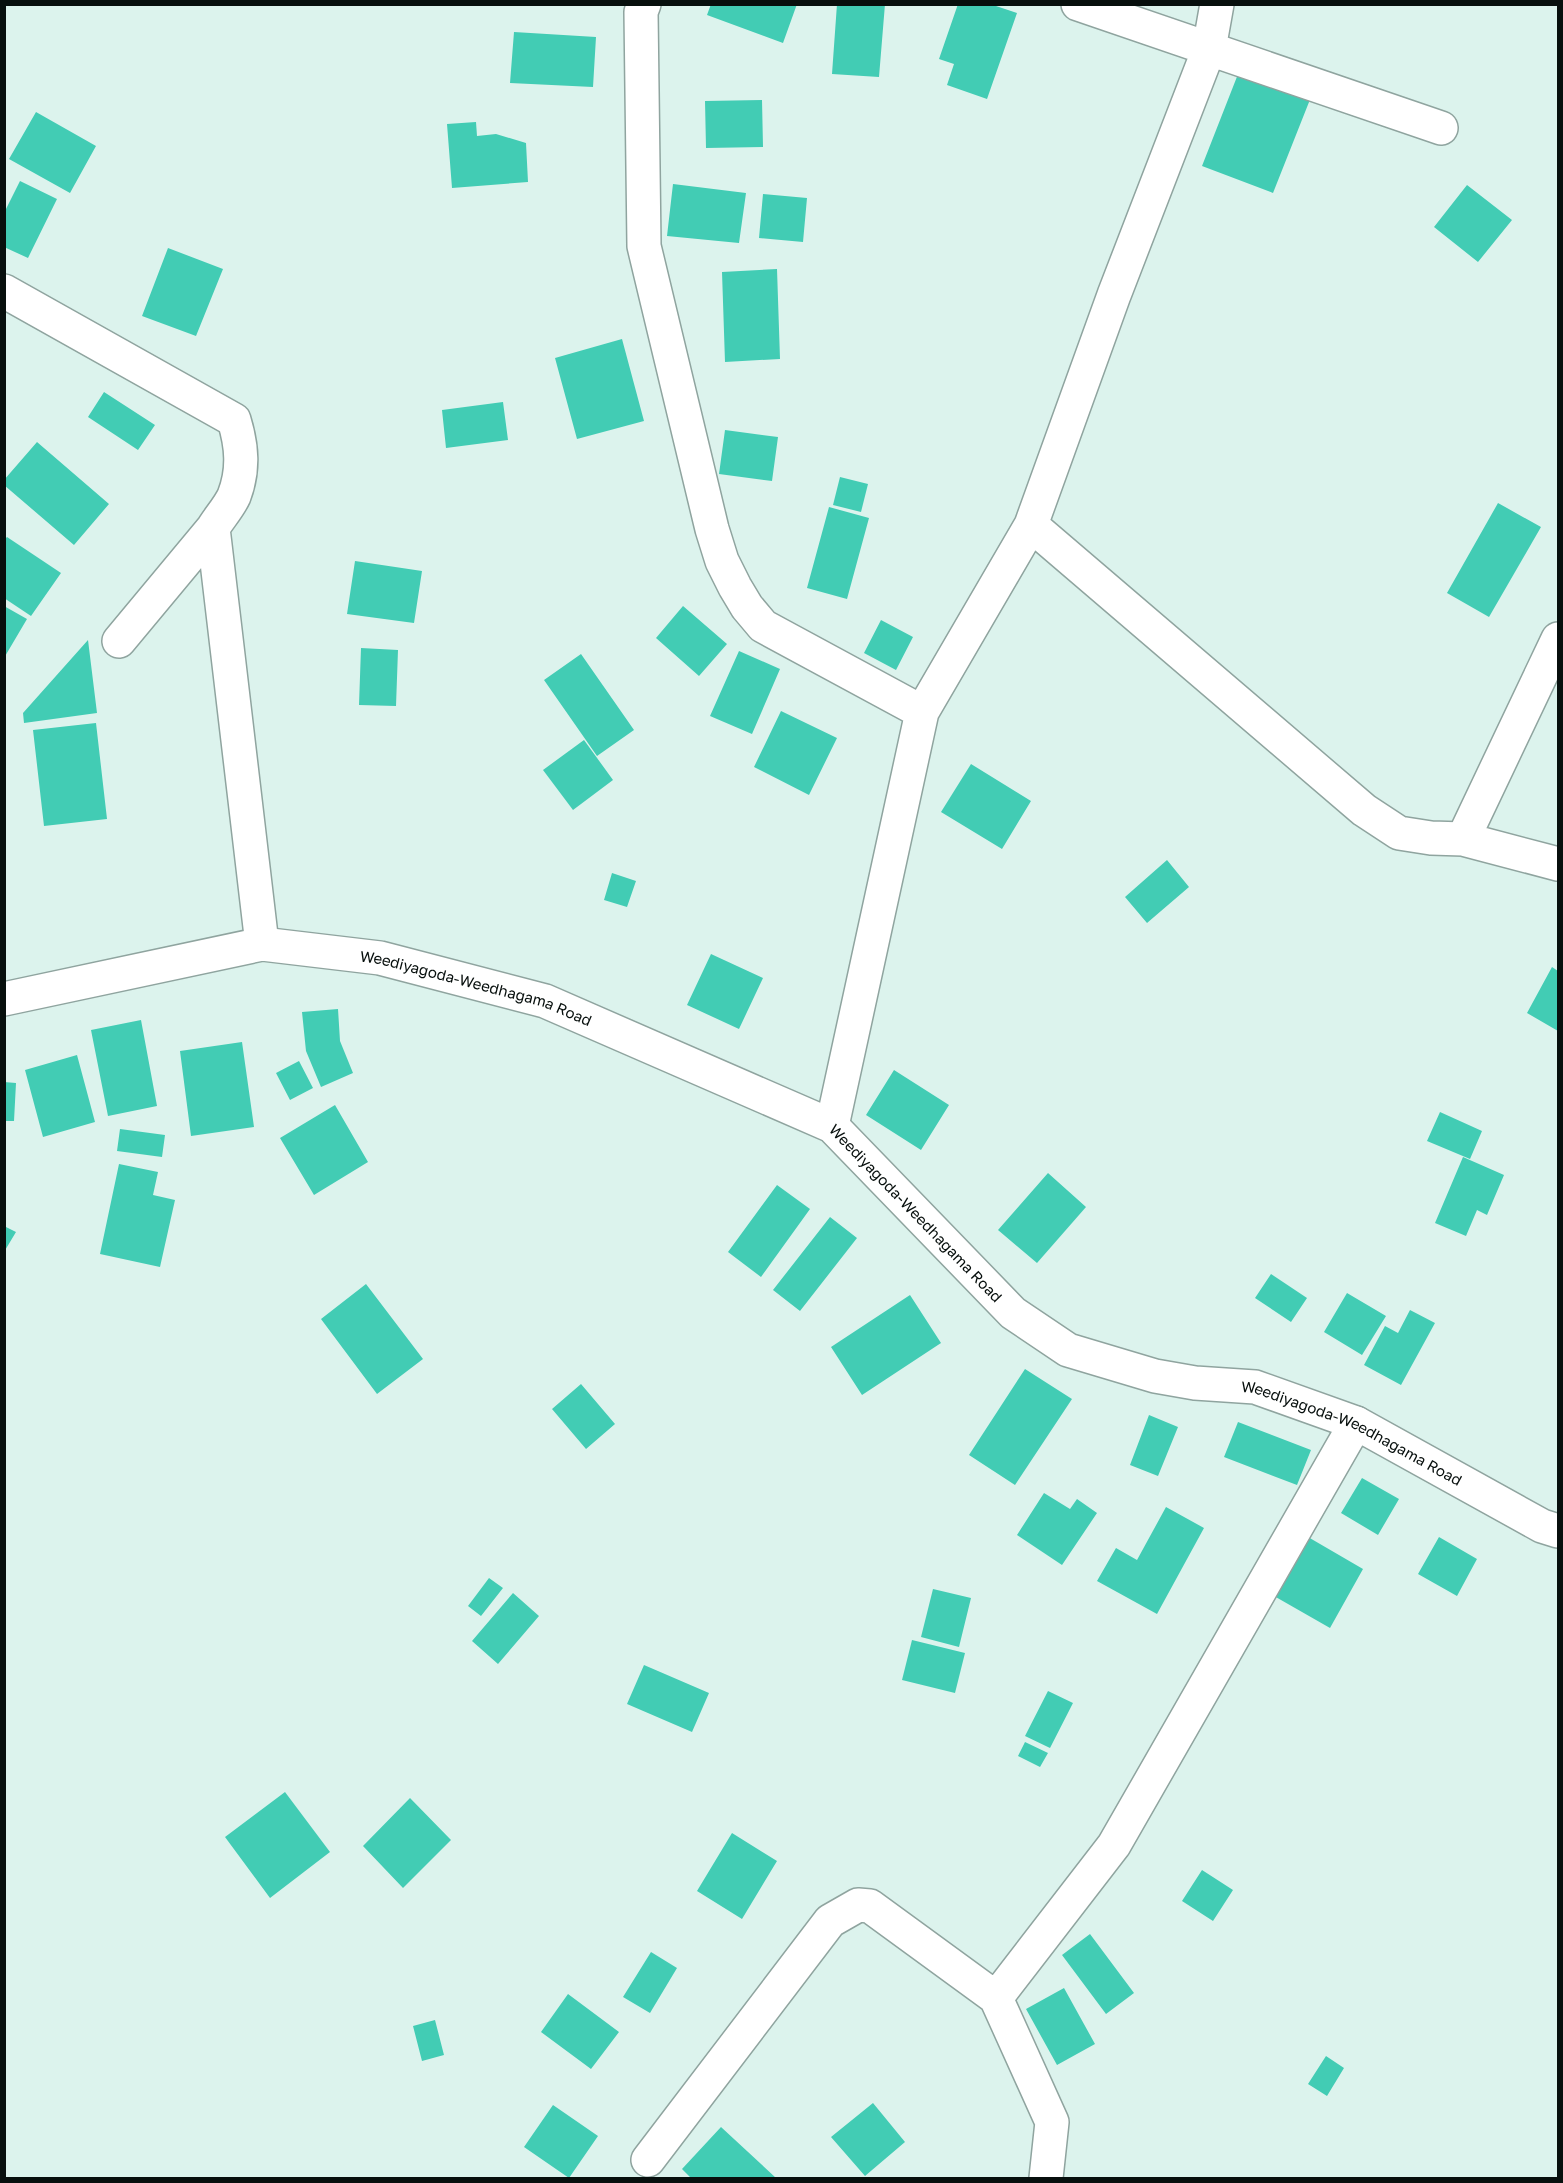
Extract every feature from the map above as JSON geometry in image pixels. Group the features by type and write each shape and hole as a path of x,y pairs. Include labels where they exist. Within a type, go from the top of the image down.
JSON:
{"street":[{"path":"1078,4 1440,128"},
{"path":"832,1126 922,712 1031,525 1114,295 1209,49 1217,4"},
{"path":"637,7 644,246 694,457 722,561 747,606 763,626 922,712"},
{"path":"4,291 234,420 240,440 242,464 234,496 213,528 119,642"},
{"path":"1031,525 1364,810 1399,833 1431,838 1463,839 1558,864"},
{"path":"213,528 262,944"},
{"path":"1463,839 1558,639"},
{"name":"Weediyagoda-Weedhagama Road","path":"4,999 262,944 380,958 545,1002 832,1126 1013,1313 1068,1350 1155,1376 1196,1383 1255,1387 1356,1424 1542,1526 1558,1531"},
{"path":"996,1998 1114,1845 1356,1424"},
{"path":"648,2160 830,1921 858,1905 870,1906 996,1998 1052,2122 1046,2178"}],"building":[{"path":"711,4 797,4 783,43 707,15"},
{"path":"837,4 885,4 879,77 832,74"},
{"path":"958,4 990,4 1017,13 987,99 947,85 954,64 939,59"},
{"path":"514,32 596,37 593,87 510,83"},
{"path":"1240,69 1311,97 1273,193 1202,166"},
{"path":"762,100 763,147 706,148 705,101"},
{"path":"36,112 96,146 70,193 9,159"},
{"path":"476,122 477,136 496,134 526,143 528,182 452,188 447,124"},
{"path":"20,181 57,199 28,258 4,247 4,213"},
{"path":"673,184 746,193 739,243 667,236"},
{"path":"1467,185 1512,220 1478,262 1434,227"},
{"path":"763,194 807,198 803,242 759,238"},
{"path":"168,248 223,269 196,336 142,316"},
{"path":"777,269 780,359 725,362 722,272"},
{"path":"622,339 644,421 577,439 555,358"},
{"path":"104,392 155,425 138,450 88,417"},
{"path":"503,402 508,440 446,448 442,410"},
{"path":"725,430 778,437 772,481 719,474"},
{"path":"37,442 109,504 74,545 4,485 4,480"},
{"path":"840,477 868,484 861,512 833,505"},
{"path":"1498,503 1541,527 1489,617 1447,593"},
{"path":"829,507 869,518 847,599 807,588"},
{"path":"7,537 61,573 31,616 4,598 4,540"},
{"path":"355,561 422,571 414,623 347,614"},
{"path":"4,606 27,619 4,658"},
{"path":"683,606 727,644 699,676 656,638"},
{"path":"881,620 913,637 896,670 864,653"},
{"path":"88,640 97,713 24,723 23,713"},
{"path":"361,648 398,650 396,706 359,705"},
{"path":"739,651 780,669 752,734 710,716"},
{"path":"581,654 634,730 597,756 544,680"},
{"path":"781,711 837,738 809,795 754,767"},
{"path":"96,723 107,819 44,826 33,730"},
{"path":"584,740 613,780 573,810 543,770"},
{"path":"971,764 1031,801 1002,849 941,812"},
{"path":"1167,860 1189,887 1147,923 1125,897"},
{"path":"612,873 636,881 627,907 604,900"},
{"path":"711,954 763,978 739,1029 687,1005"},
{"path":"1552,967 1558,971 1558,1031 1527,1013"},
{"path":"338,1009 340,1041 353,1073 321,1087 306,1051 302,1012"},
{"path":"141,1020 157,1106 108,1116 91,1030"},
{"path":"242,1042 254,1127 191,1136 180,1051"},
{"path":"77,1055 95,1122 43,1137 25,1070"},
{"path":"299,1061 313,1088 290,1100 276,1073"},
{"path":"894,1070 949,1105 921,1150 866,1115"},
{"path":"4,1082 16,1083 14,1121 4,1121"},
{"path":"335,1105 368,1162 314,1195 280,1138"},
{"path":"1440,1112 1482,1131 1470,1159 1427,1141"},
{"path":"120,1129 165,1135 162,1157 117,1151"},
{"path":"1463,1157 1504,1175 1487,1215 1477,1210 1466,1236 1435,1223"},
{"path":"119,1164 158,1172 153,1195 175,1200 160,1267 100,1254"},
{"path":"1048,1173 1086,1207 1037,1263 998,1230"},
{"path":"777,1185 810,1209 761,1277 728,1252"},
{"path":"830,1217 857,1238 800,1311 773,1290"},
{"path":"4,1226 16,1232 4,1252"},
{"path":"1271,1274 1307,1298 1291,1322 1255,1298"},
{"path":"366,1284 423,1359 377,1394 321,1319"},
{"path":"1347,1293 1386,1316 1362,1355 1324,1332"},
{"path":"910,1295 941,1343 862,1395 831,1347"},
{"path":"1410,1310 1435,1323 1401,1385 1364,1365 1385,1326 1398,1333"},
{"path":"1025,1369 1072,1399 1015,1485 969,1455"},
{"path":"581,1384 615,1424 586,1449 552,1409"},
{"path":"1149,1415 1178,1427 1158,1476 1130,1465"},
{"path":"1238,1422 1311,1450 1297,1485 1224,1457"},
{"path":"1362,1478 1399,1499 1378,1535 1341,1513"},
{"path":"1044,1493 1070,1509 1077,1499 1097,1513 1062,1565 1017,1535"},
{"path":"1166,1507 1204,1528 1157,1614 1097,1581 1116,1548 1137,1560"},
{"path":"1308,1537 1363,1569 1330,1628 1274,1596"},
{"path":"1439,1537 1477,1559 1457,1596 1418,1574"},
{"path":"489,1578 503,1588 481,1616 468,1606"},
{"path":"933,1589 971,1598 959,1647 921,1637"},
{"path":"513,1593 539,1616 498,1664 472,1641"},
{"path":"912,1640 965,1653 955,1693 902,1680"},
{"path":"644,1665 709,1693 692,1732 627,1704"},
{"path":"1048,1691 1073,1703 1050,1748 1025,1736"},
{"path":"1025,1742 1048,1753 1040,1767 1018,1756"},
{"path":"285,1792 330,1852 270,1898 225,1837"},
{"path":"410,1798 451,1840 403,1888 363,1846"},
{"path":"732,1833 777,1861 742,1919 697,1891"},
{"path":"1202,1870 1233,1890 1213,1921 1182,1901"},
{"path":"1090,1934 1134,1993 1106,2014 1062,1955"},
{"path":"651,1952 677,1968 650,2013 623,1997"},
{"path":"1064,1988 1095,2044 1057,2065 1026,2009"},
{"path":"568,1994 619,2032 591,2069 541,2032"},
{"path":"435,2020 444,2055 422,2061 413,2026"},
{"path":"1326,2056 1344,2068 1327,2096 1308,2084"},
{"path":"873,2103 905,2142 865,2176 831,2137"},
{"path":"553,2105 598,2136 569,2178 524,2147"},
{"path":"721,2127 776,2178 691,2178 682,2169"}]}
